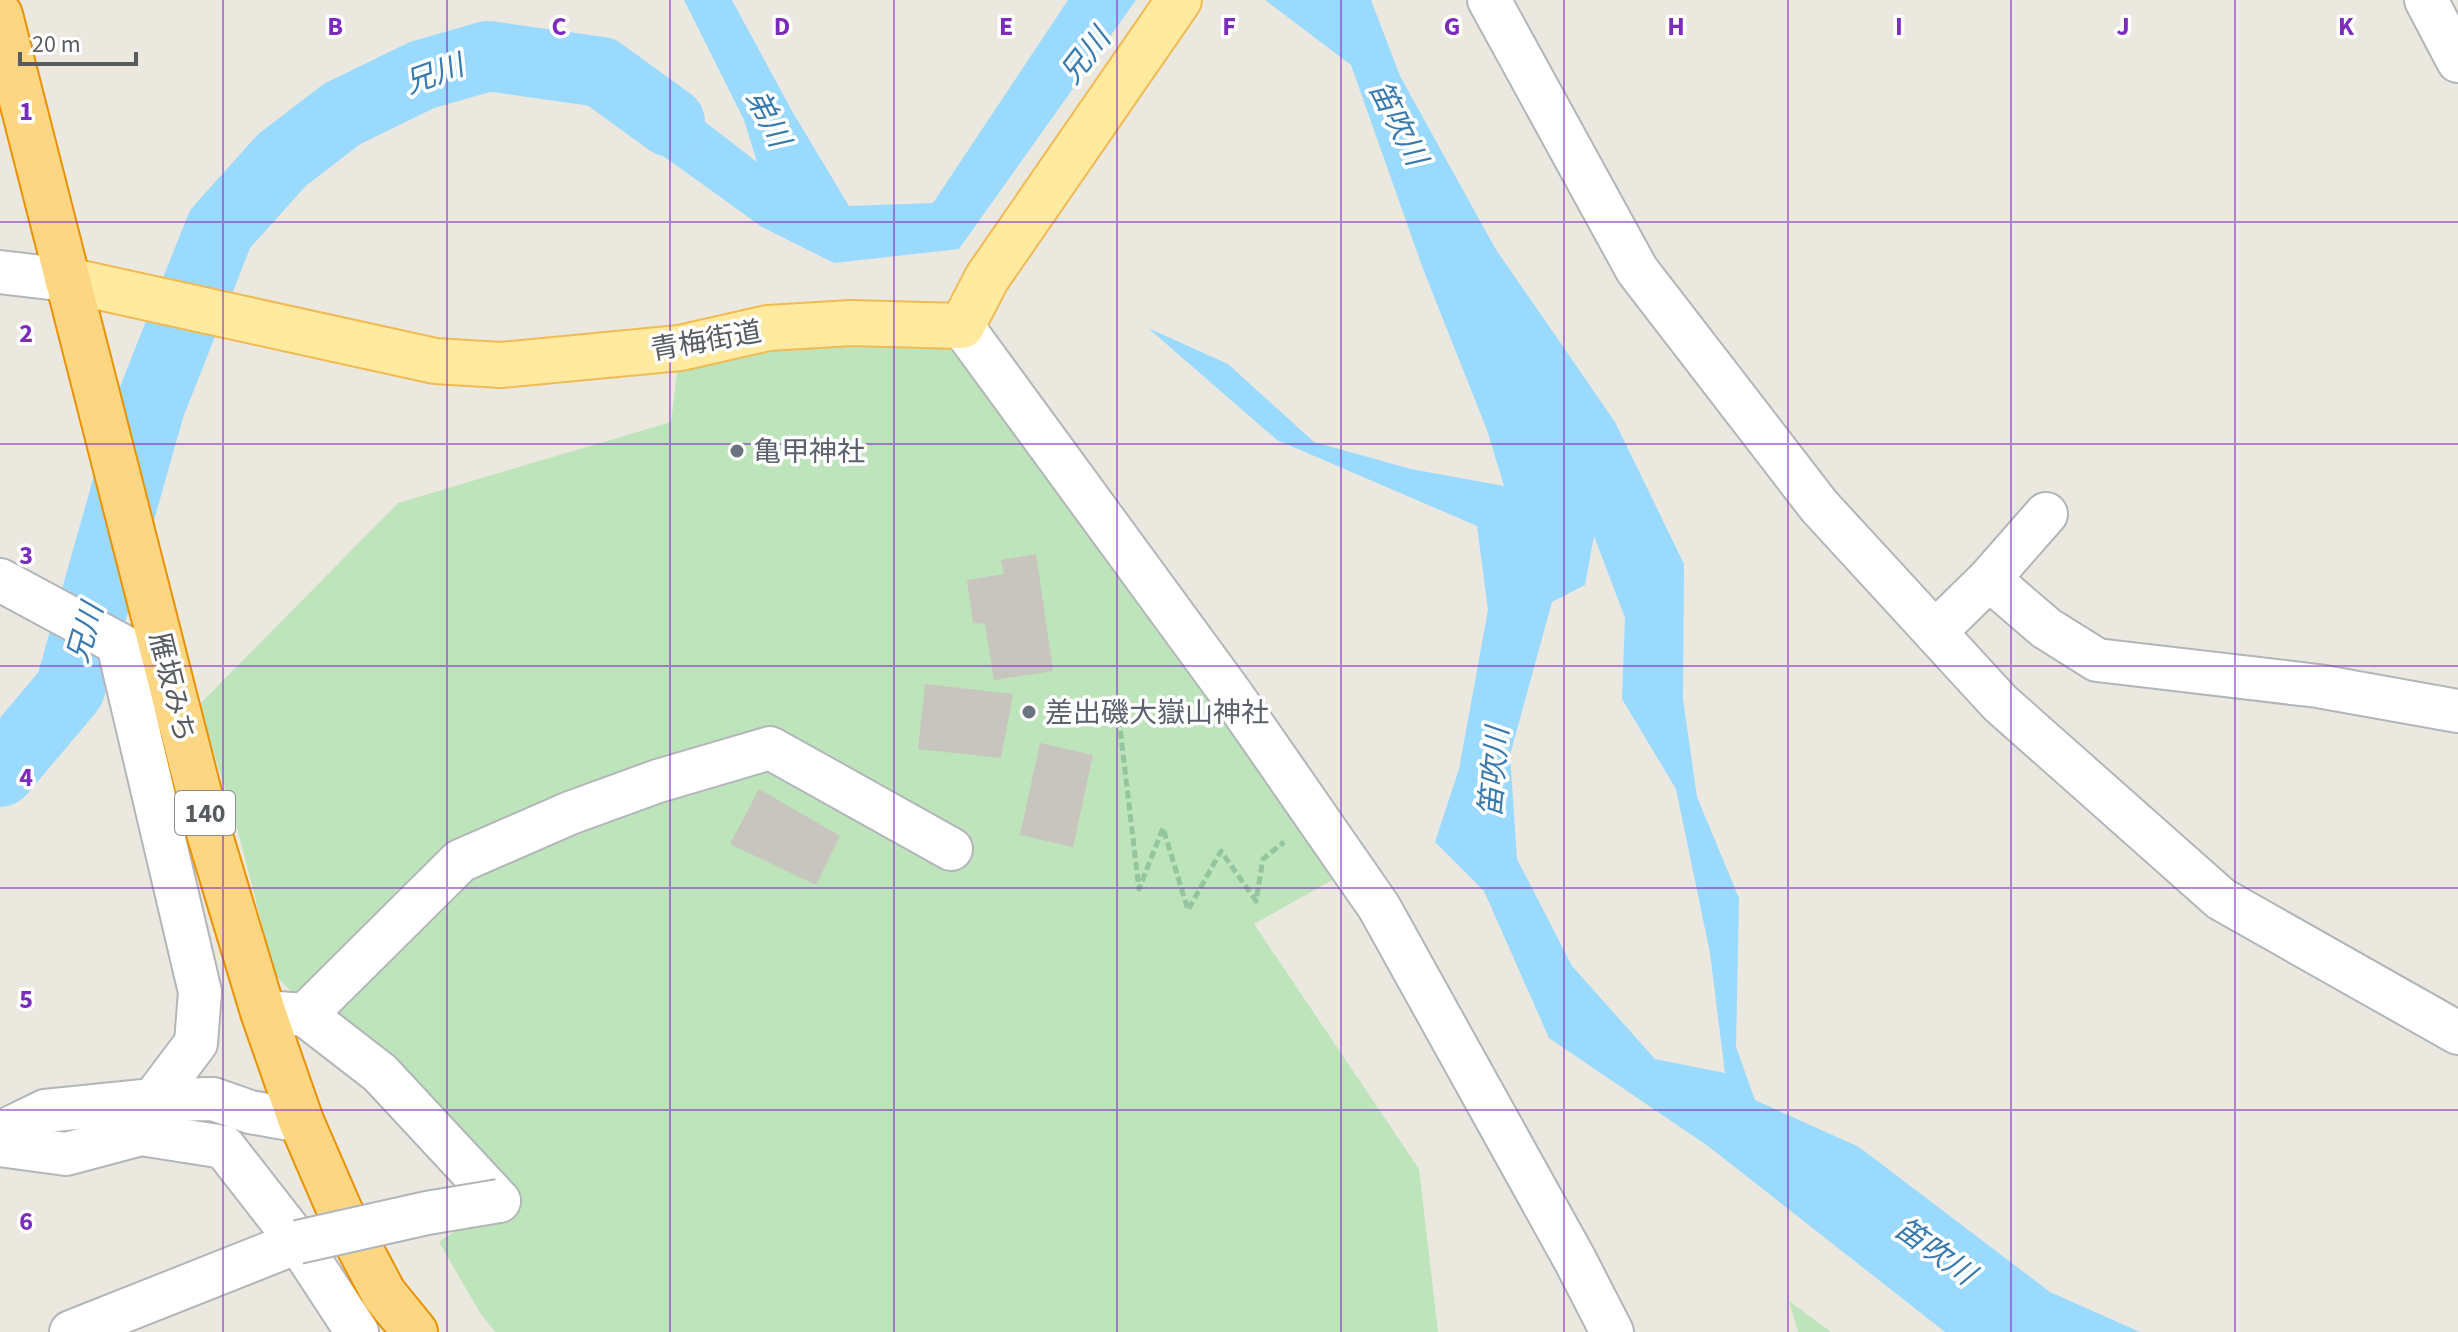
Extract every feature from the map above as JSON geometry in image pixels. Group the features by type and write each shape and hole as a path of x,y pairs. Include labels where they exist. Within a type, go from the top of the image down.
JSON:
{"highway":[{"name":"雁坂みち","path":"0,15 210,836 263,1012 301,1121 340,1211 384,1294 415,1332"}],"main road":[{"path":"962,326 987,278 1179,0"},
{"name":"青梅街道","path":"67,280 435,361 501,365 680,348 768,328 851,323 962,326"}],"street":[{"path":"1489,0 1637,270 1819,506 2000,703 2221,899 2458,1033"},
{"path":"2426,0 2458,61"},
{"path":"0,272 67,280"},
{"path":"962,326 1232,695 1379,907 1612,1332"},
{"path":"1935,632 1989,579 2046,514"},
{"path":"1989,579 2046,628 2097,660 2318,686 2458,711"},
{"path":"9,584 169,672"},
{"path":"118,644 200,992 196,1043 153,1100"},
{"path":"305,1015 460,861 570,813 658,781 770,748 951,849"},
{"path":"71,1332 298,1242 427,1213 499,1201 380,1073 305,1015 263,1012"},
{"path":"0,1133 45,1111 153,1100 213,1099 250,1112 301,1121"},
{"path":"0,1145 66,1154 141,1134 224,1147 298,1242 357,1332"}],"path":[{"path":"1046,722 1119,720 1139,889 1163,828 1188,910 1221,851 1256,901 1263,859 1316,817"}],"green space":[{"path":"962,326 1352,869 1254,924 1419,1169 1438,1332 495,1332 479,1311 439,1242 499,1201 275,975 237,828 199,705 398,503 671,422 680,348"},
{"path":"1789,1301 1831,1332 1798,1332"}],"water":[{"name":"弟川","path":"684,0 732,0 792,111 849,206 933,203 1068,0 1136,0 959,249 834,263 762,227 584,99 594,53 625,60 757,162 744,120"},
{"name":"笛吹川","path":"1265,0 1371,0 1400,76 1495,248 1615,422 1684,564 1683,699 1697,797 1739,898 1736,1047 1755,1100 1859,1147 2050,1292 2140,1332 1945,1332 1708,1146 1549,1038 1484,891 1435,842 1459,769 1488,610 1477,526 1277,440 1148,328 1228,364 1314,442 1411,469 1504,486 1487,430 1423,269 1351,65","holes":["1594,536 1625,618 1622,699 1676,789 1710,953 1725,1073 1655,1059 1572,966 1517,859 1510,755 1552,602 1585,585"]}],"building":[{"path":"1036,554 1053,671 994,680 985,624 973,623 967,580 1004,574 1001,560"},
{"path":"925,684 1013,694 1001,758 918,749"},
{"path":"1040,743 1093,755 1073,847 1020,835"},
{"path":"759,789 840,836 816,885 730,844"}],"waterway":[{"name":"兄川","path":"0,772 70,689 150,406 220,229 282,160 342,114 422,75 488,56 601,72 670,122"}],"place":[{"name":"亀甲神社","path":"737,451"},
{"name":"差出磯大嶽山神社","path":"1029,712"}]}
